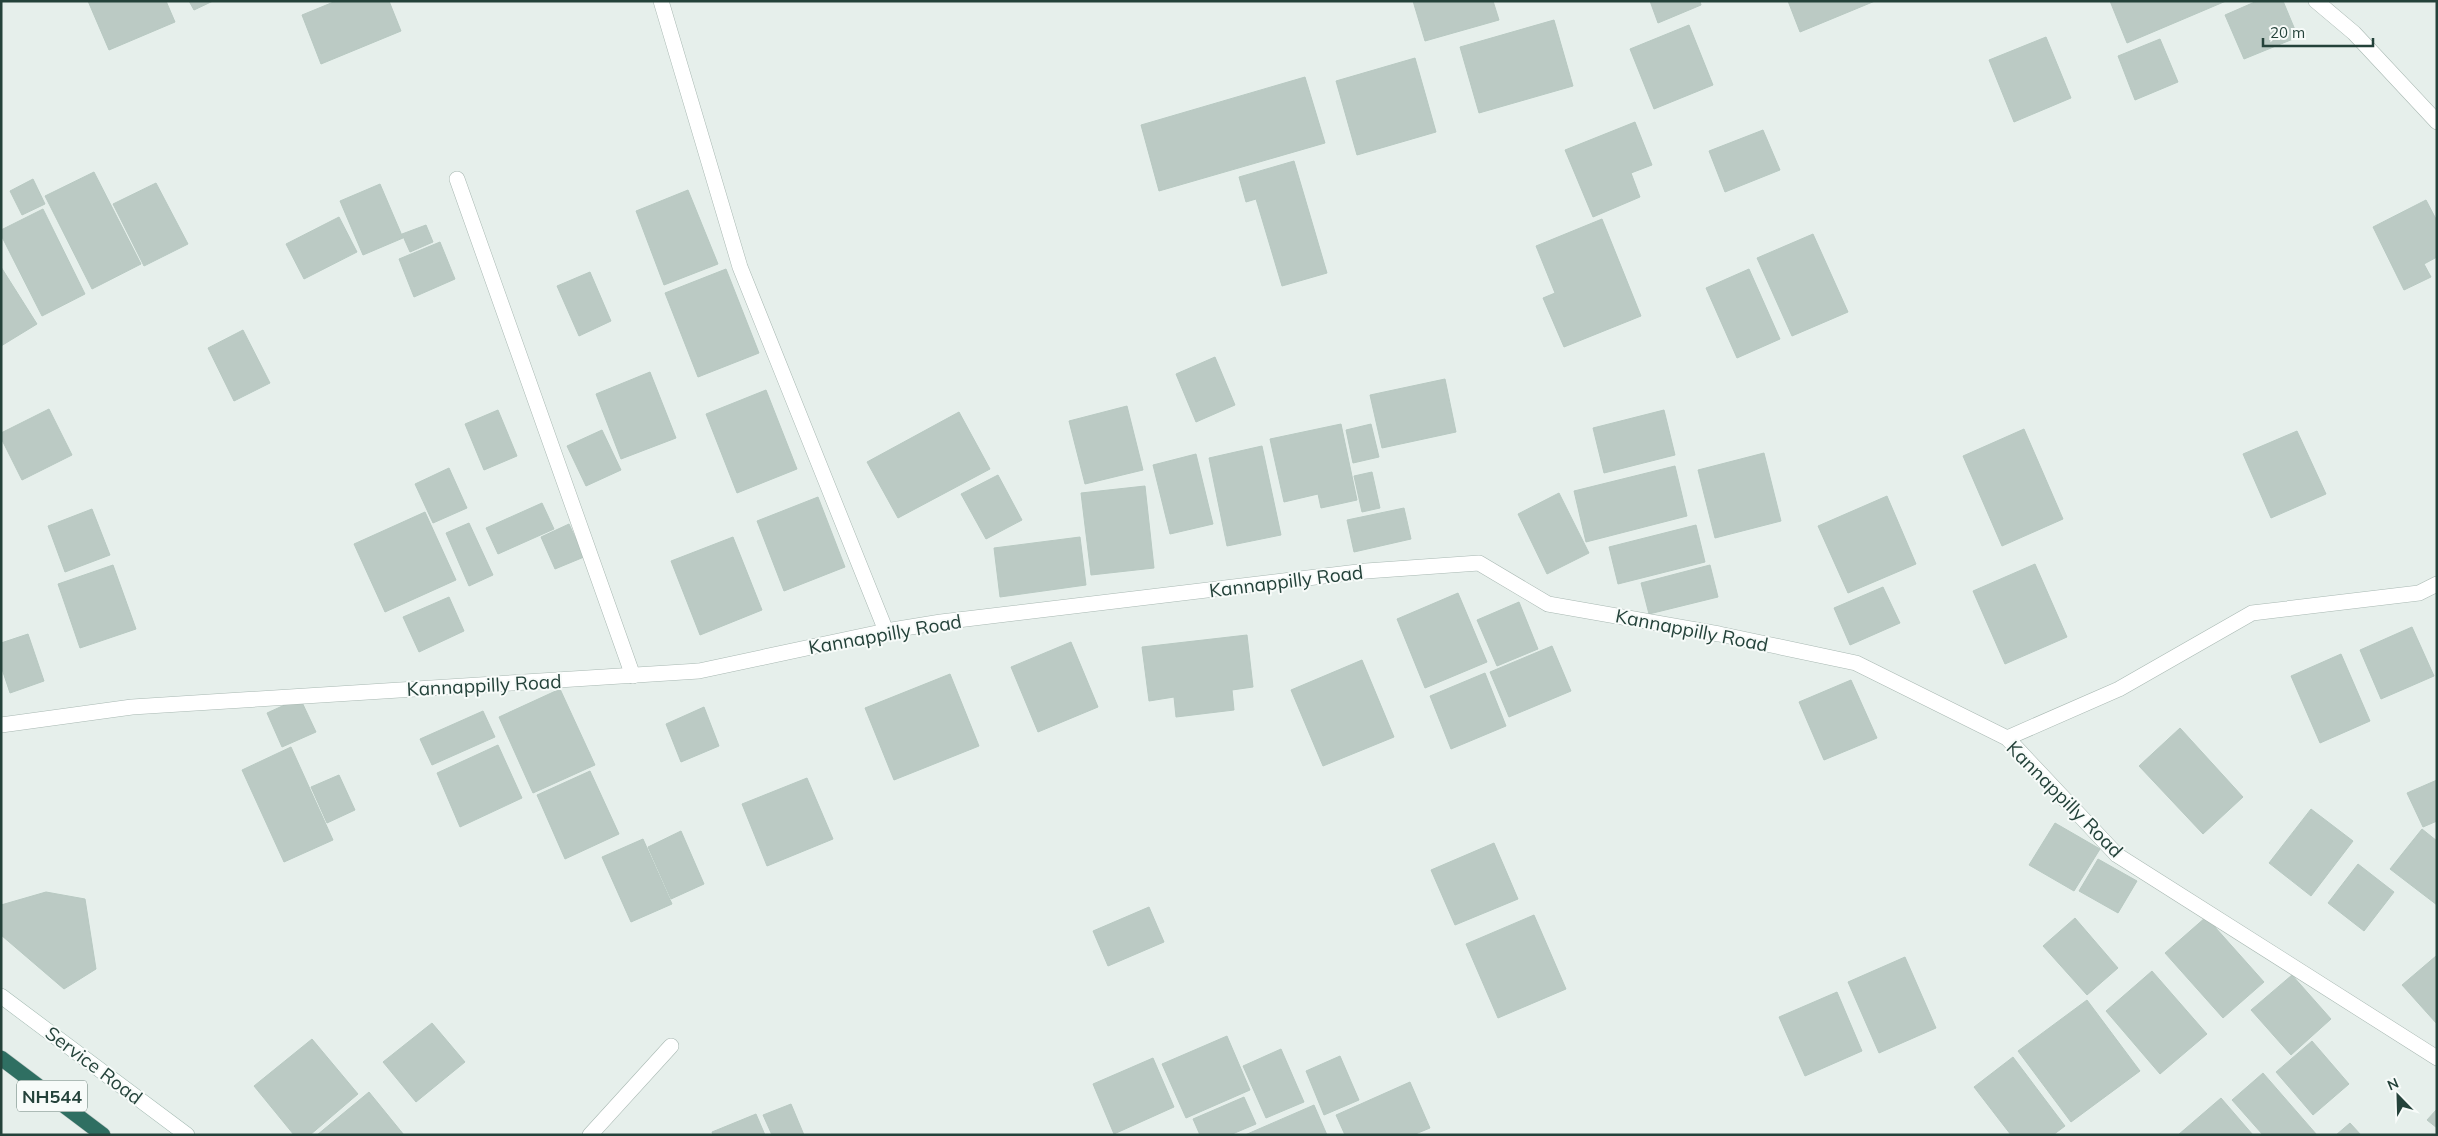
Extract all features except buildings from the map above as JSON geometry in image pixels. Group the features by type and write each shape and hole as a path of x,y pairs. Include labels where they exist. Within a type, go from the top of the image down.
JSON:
{"highway":[{"name":"NH544","path":"1,1058 103,1135"}],"street":[{"path":"661,1 740,267 886,631"},
{"path":"2316,1 2354,33 2437,122"},
{"path":"457,179 633,676"},
{"name":"Kannappilly Road","path":"1,725 132,707 699,671 886,631 1366,571 1479,563 1548,604 1719,634 1856,663 2007,738 2118,855 2437,1058"},
{"path":"2007,738 2119,689 2252,614 2419,593 2437,584"},
{"name":"Service Road","path":"1,996 187,1135"},
{"path":"590,1135 670,1046"}]}
